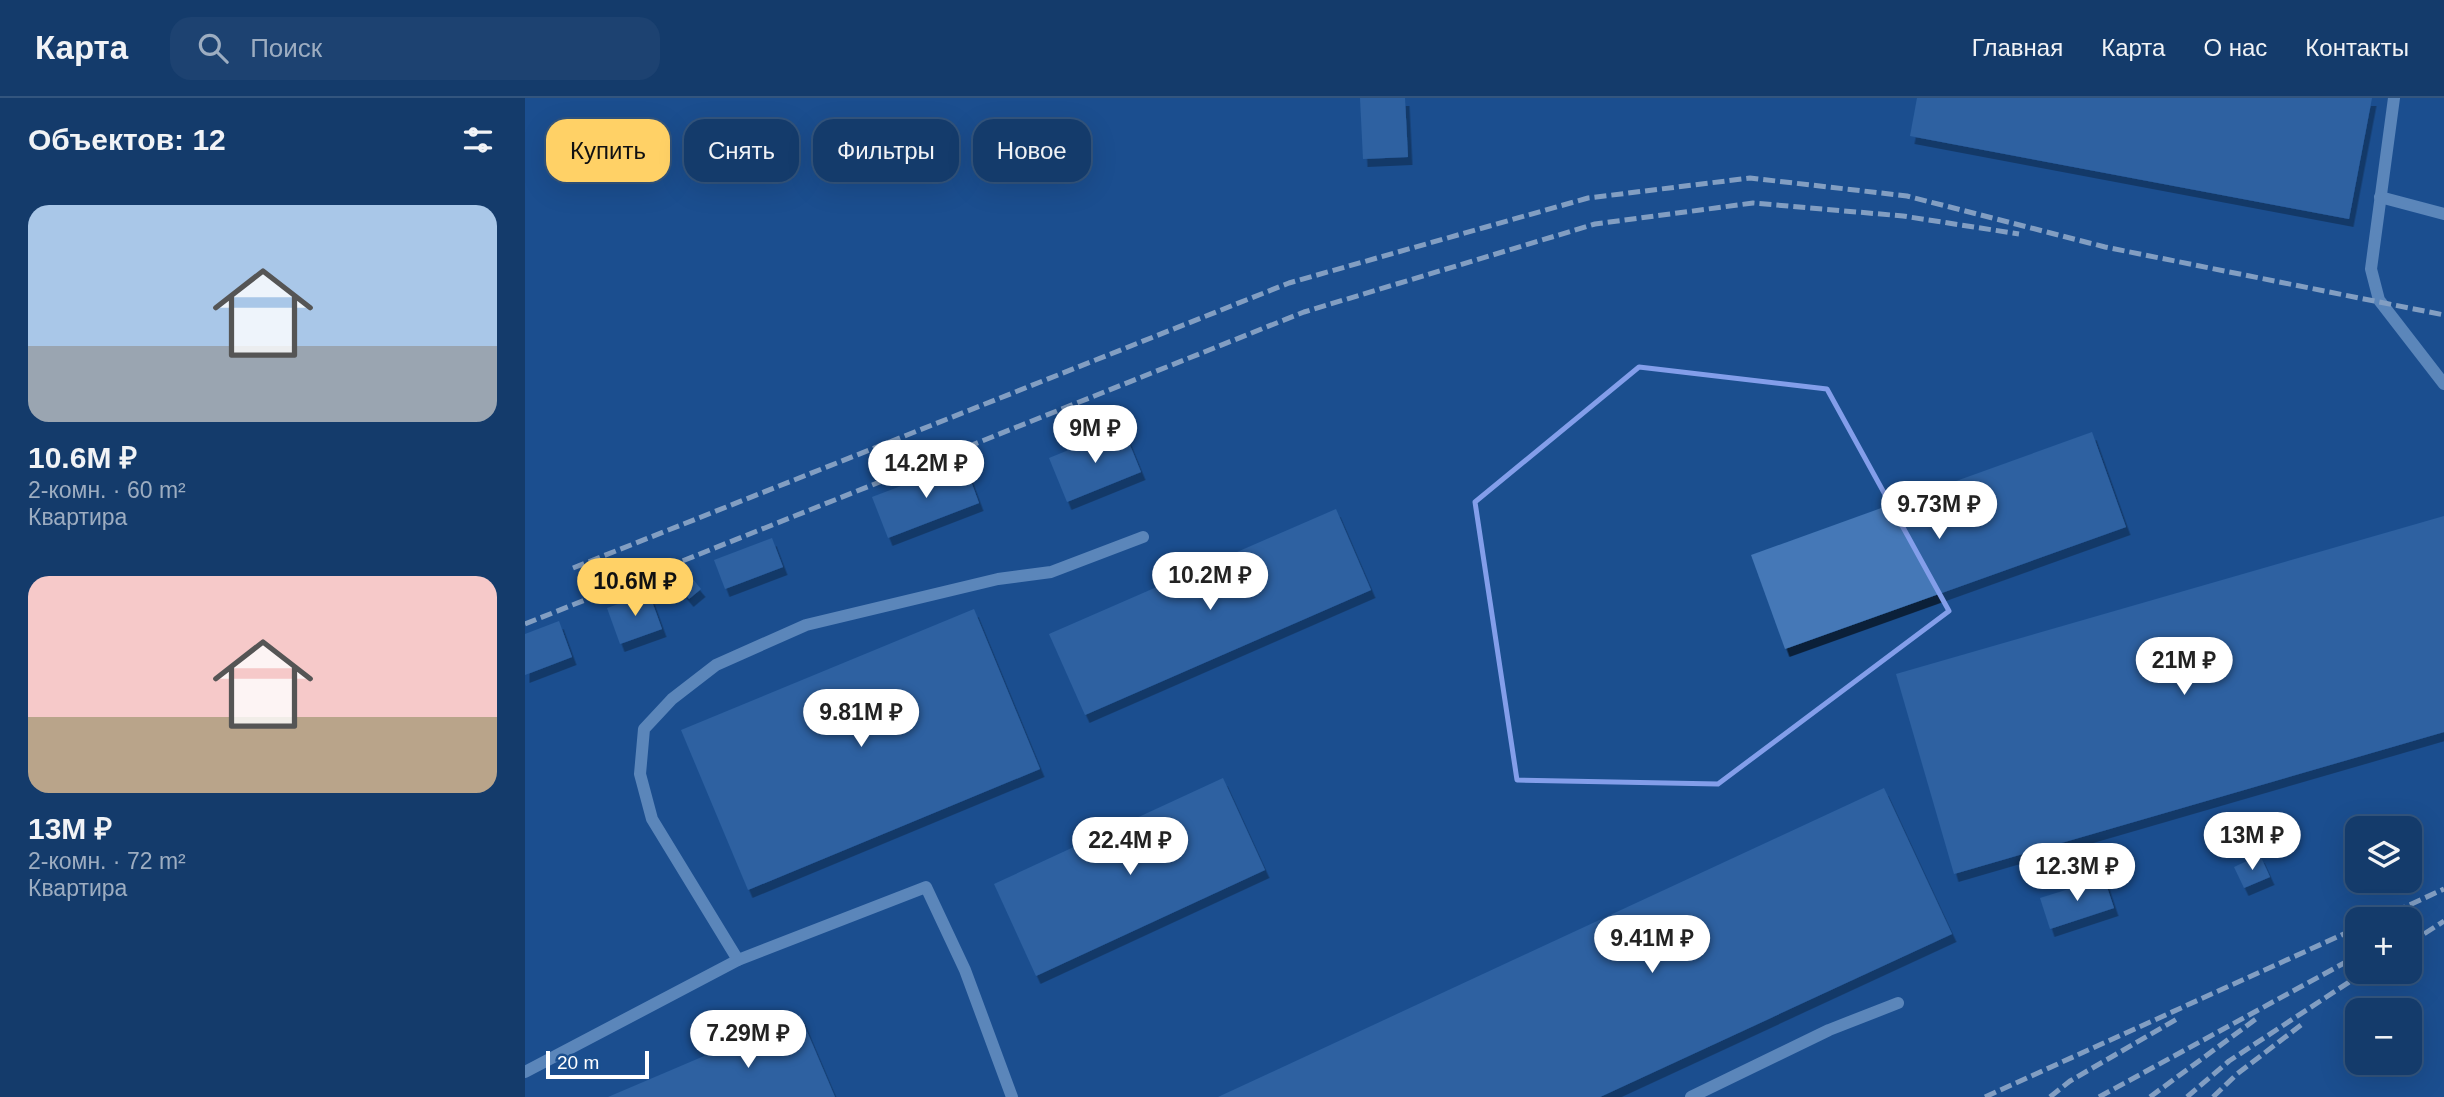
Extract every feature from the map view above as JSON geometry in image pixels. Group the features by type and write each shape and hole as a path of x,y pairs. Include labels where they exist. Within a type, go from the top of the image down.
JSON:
{"lane":[{"path":"2394,98 2371,269 2379,300 2444,384"},
{"path":"2381,197 2444,214"},
{"path":"738,960 652,819 640,774 644,729 673,699 716,665 806,625 998,579 1051,572 1143,537"},
{"path":"525,1072 738,960 926,887 965,970 1012,1097"},
{"path":"1691,1097 1829,1030 1898,1003"}],"highlighted area":[{"path":"1639,367 1827,389 1949,611 1718,784 1517,780 1475,502"}],"building":[{"path":"1360,98 1405,98 1408,157 1363,159"},
{"path":"1917,98 2372,98 2349,219 1910,136"},
{"path":"1123,428 1141,472 1067,502 1049,458"},
{"path":"2092,432 2126,527 1785,649 1751,555"},
{"path":"964,462 979,503 888,538 872,497"},
{"path":"1336,509 1371,590 1085,715 1049,634"},
{"path":"2444,516 2444,732 1954,874 1896,674"},
{"path":"772,538 783,567 725,589 714,560"},
{"path":"687,572 701,589 689,599 675,582"},
{"path":"649,593 662,629 620,644 607,608"},
{"path":"974,609 1040,769 748,890 681,730"},
{"path":"559,621 572,657 525,675 525,634"},
{"path":"1223,778 1265,870 1036,976 994,884"},
{"path":"1884,788 1952,934 1600,1097 1218,1097"},
{"path":"2260,855 2270,877 2244,888 2234,867"},
{"path":"2104,878 2114,908 2050,929 2040,898"},
{"path":"800,1015 835,1097 608,1097"}],"railway":[{"path":"573,568 1289,283 1588,198 1750,178 1907,196 2105,247 2444,315"},
{"path":"525,624 1304,312 1595,224 1753,203 1903,216 2019,234"},
{"path":"2405,907 2444,889"},
{"path":"2422,935 2444,921"},
{"path":"1985,1097 2345,933"},
{"path":"2099,1097 2345,963"},
{"path":"2187,1097 2229,1061 2346,984"},
{"path":"2050,1097 2070,1081 2177,1019"},
{"path":"2150,1097 2256,1019"},
{"path":"2213,1097 2237,1074 2301,1025"}]}
